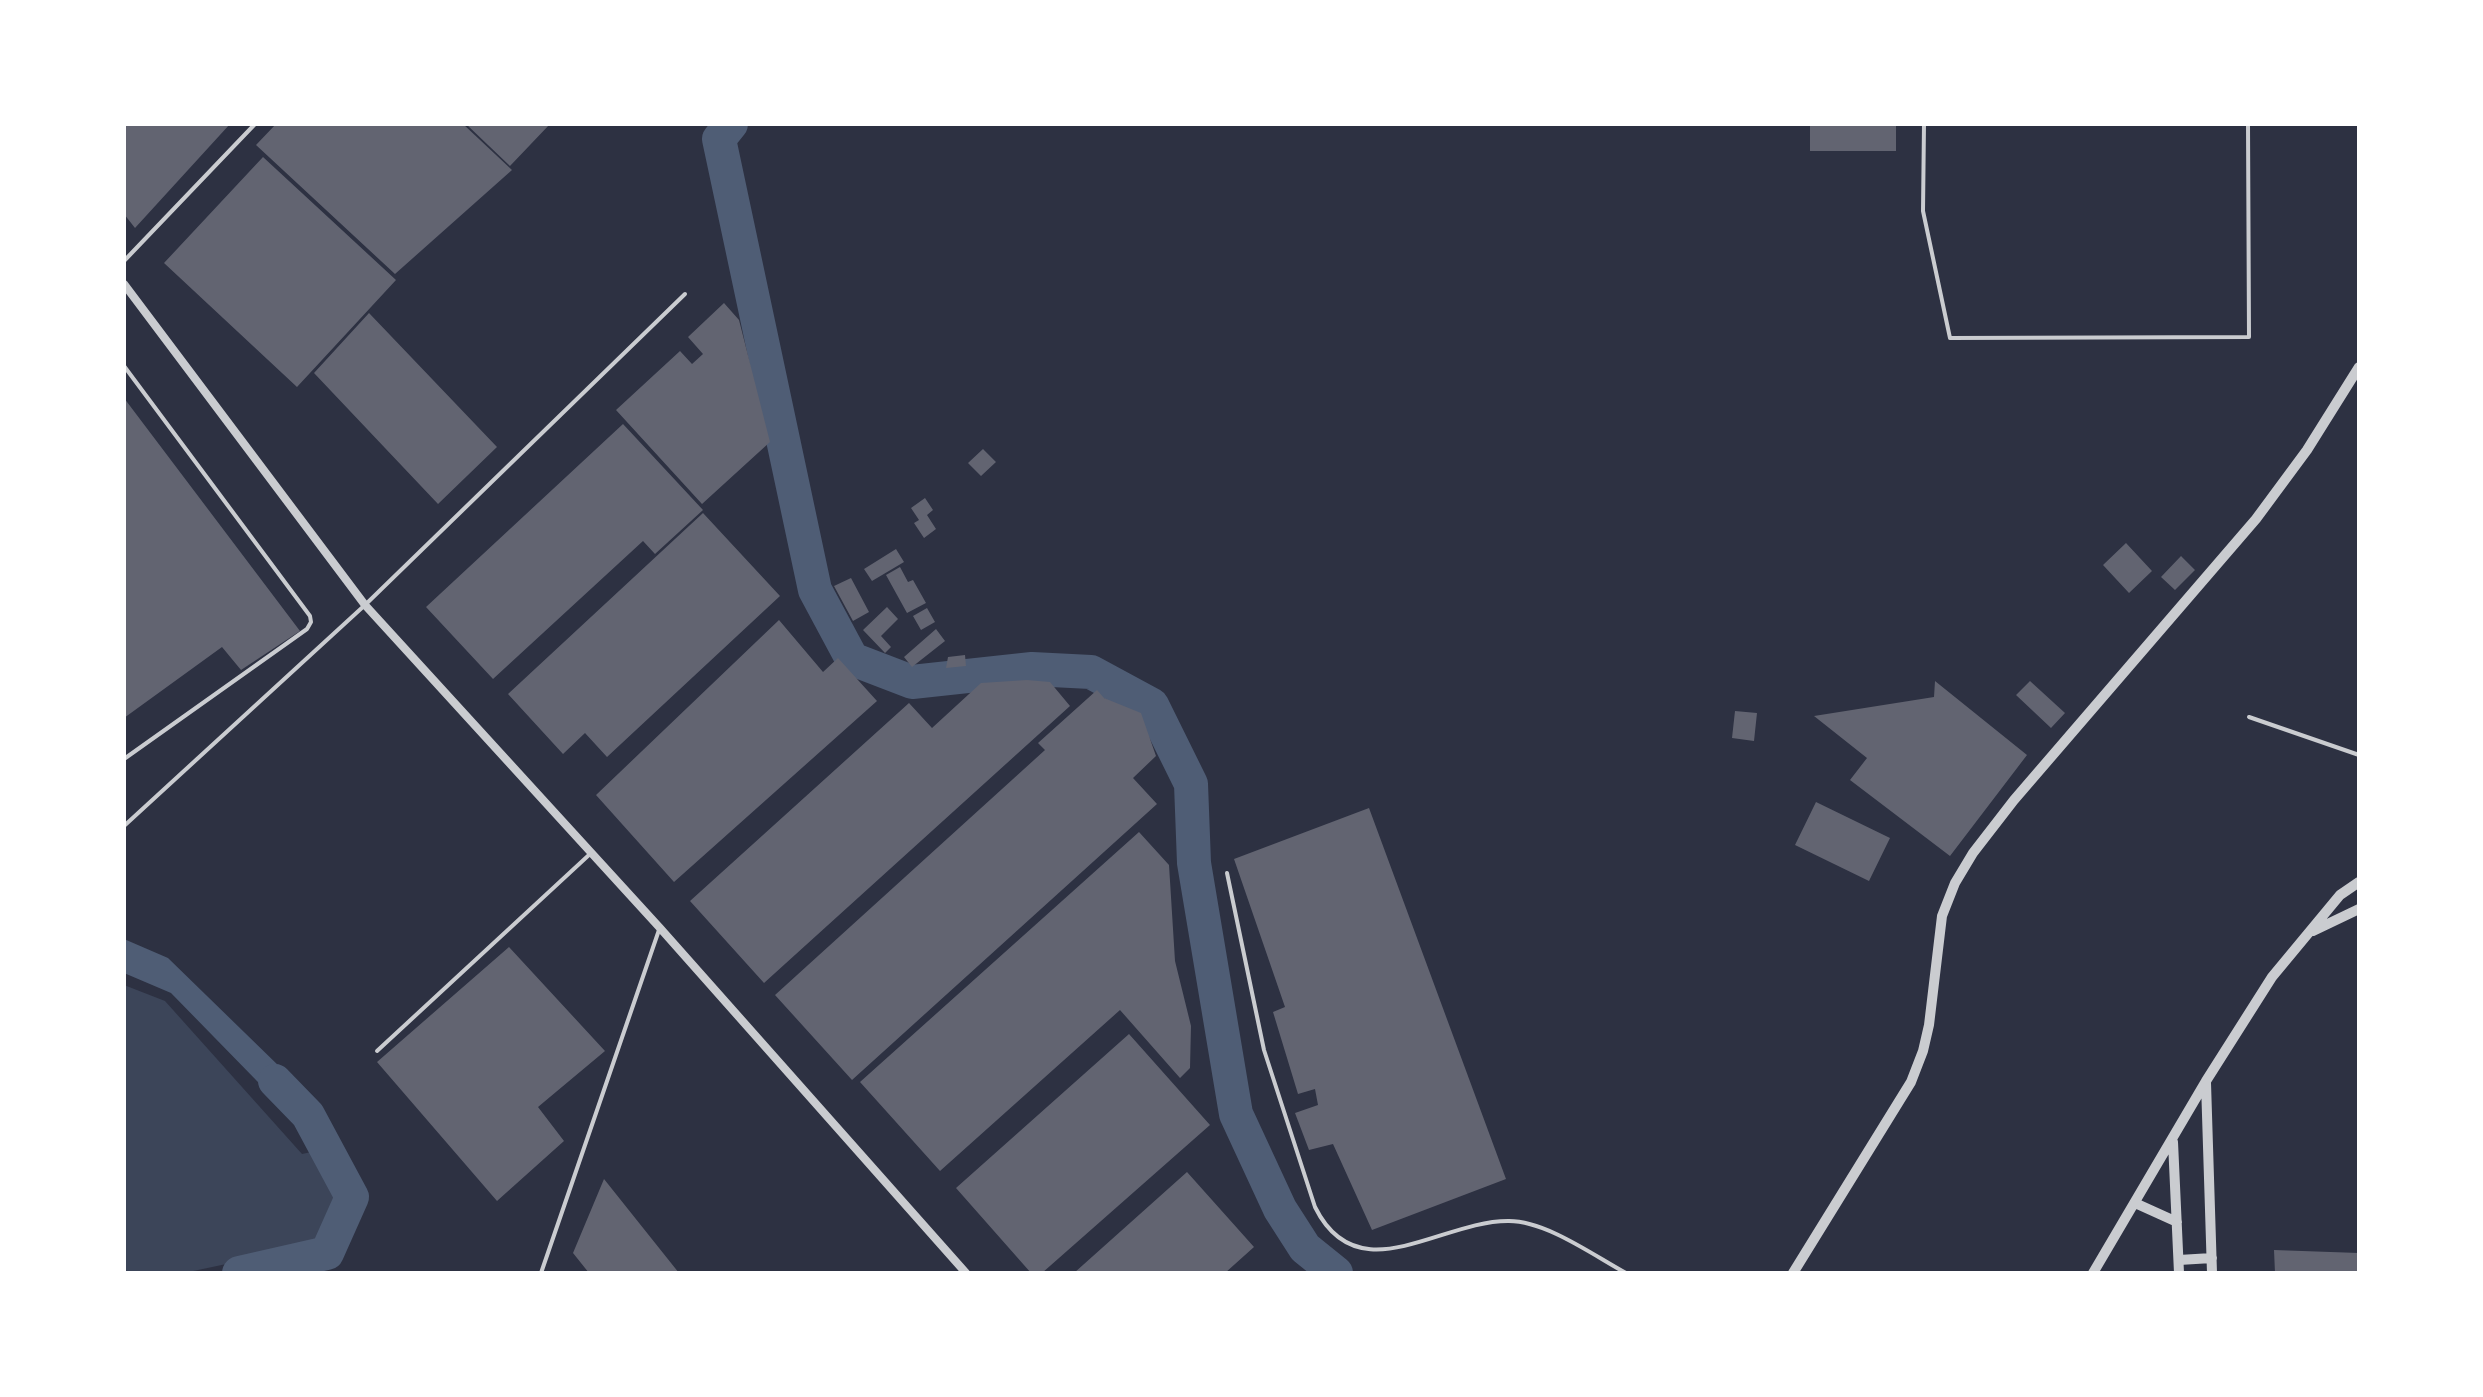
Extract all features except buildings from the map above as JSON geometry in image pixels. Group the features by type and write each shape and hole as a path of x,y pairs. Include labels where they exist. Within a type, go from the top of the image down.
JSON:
{"street":[{"path":"124,284 365,605 660,928 966,1273"},
{"path":"1793,1273 1911,1082 1929,1025 1942,916 1955,883 1973,853 2014,800 2256,519 2307,450 2359,367"},
{"path":"2093,1273 2206,1081 2272,977 2340,895 2359,882"},
{"path":"2312,932 2359,909"},
{"path":"2206,1081 2212,1273"},
{"path":"2173,1140 2179,1273"},
{"path":"2135,1203 2177,1222"},
{"path":"2179,1260 2212,1258"}],"lane":[{"path":"124,261 255,124"},
{"path":"1924,124 1923,211 1950,338 1981,338 2249,337 2248,124"},
{"path":"124,826 365,605 685,294"},
{"path":"124,366 310,616 311,622 307,629 124,759"},
{"path":"2249,717 2359,755"},
{"path":"377,1051 590,854"},
{"path":"1227,873 1264,1050 1315,1207 1325,1227 1367,1251 1393,1248 1507,1220 1528,1223 1626,1273"},
{"path":"541,1273 660,928"}],"shaded area":[{"path":"124,939 168,958 321,1107 298,1123 171,993 124,973"},
{"path":"124,985 165,1001 302,1154 316,1151 341,1198 320,1244 184,1273 124,1273"}],"waterway":[{"path":"731,124 719,139 815,590 852,659 912,682 1032,669 1091,672 1152,705 1191,784 1194,863 1236,1114 1280,1209 1305,1248 1336,1273"},
{"path":"239,1273 327,1253 352,1197 308,1115 275,1081"}]}
